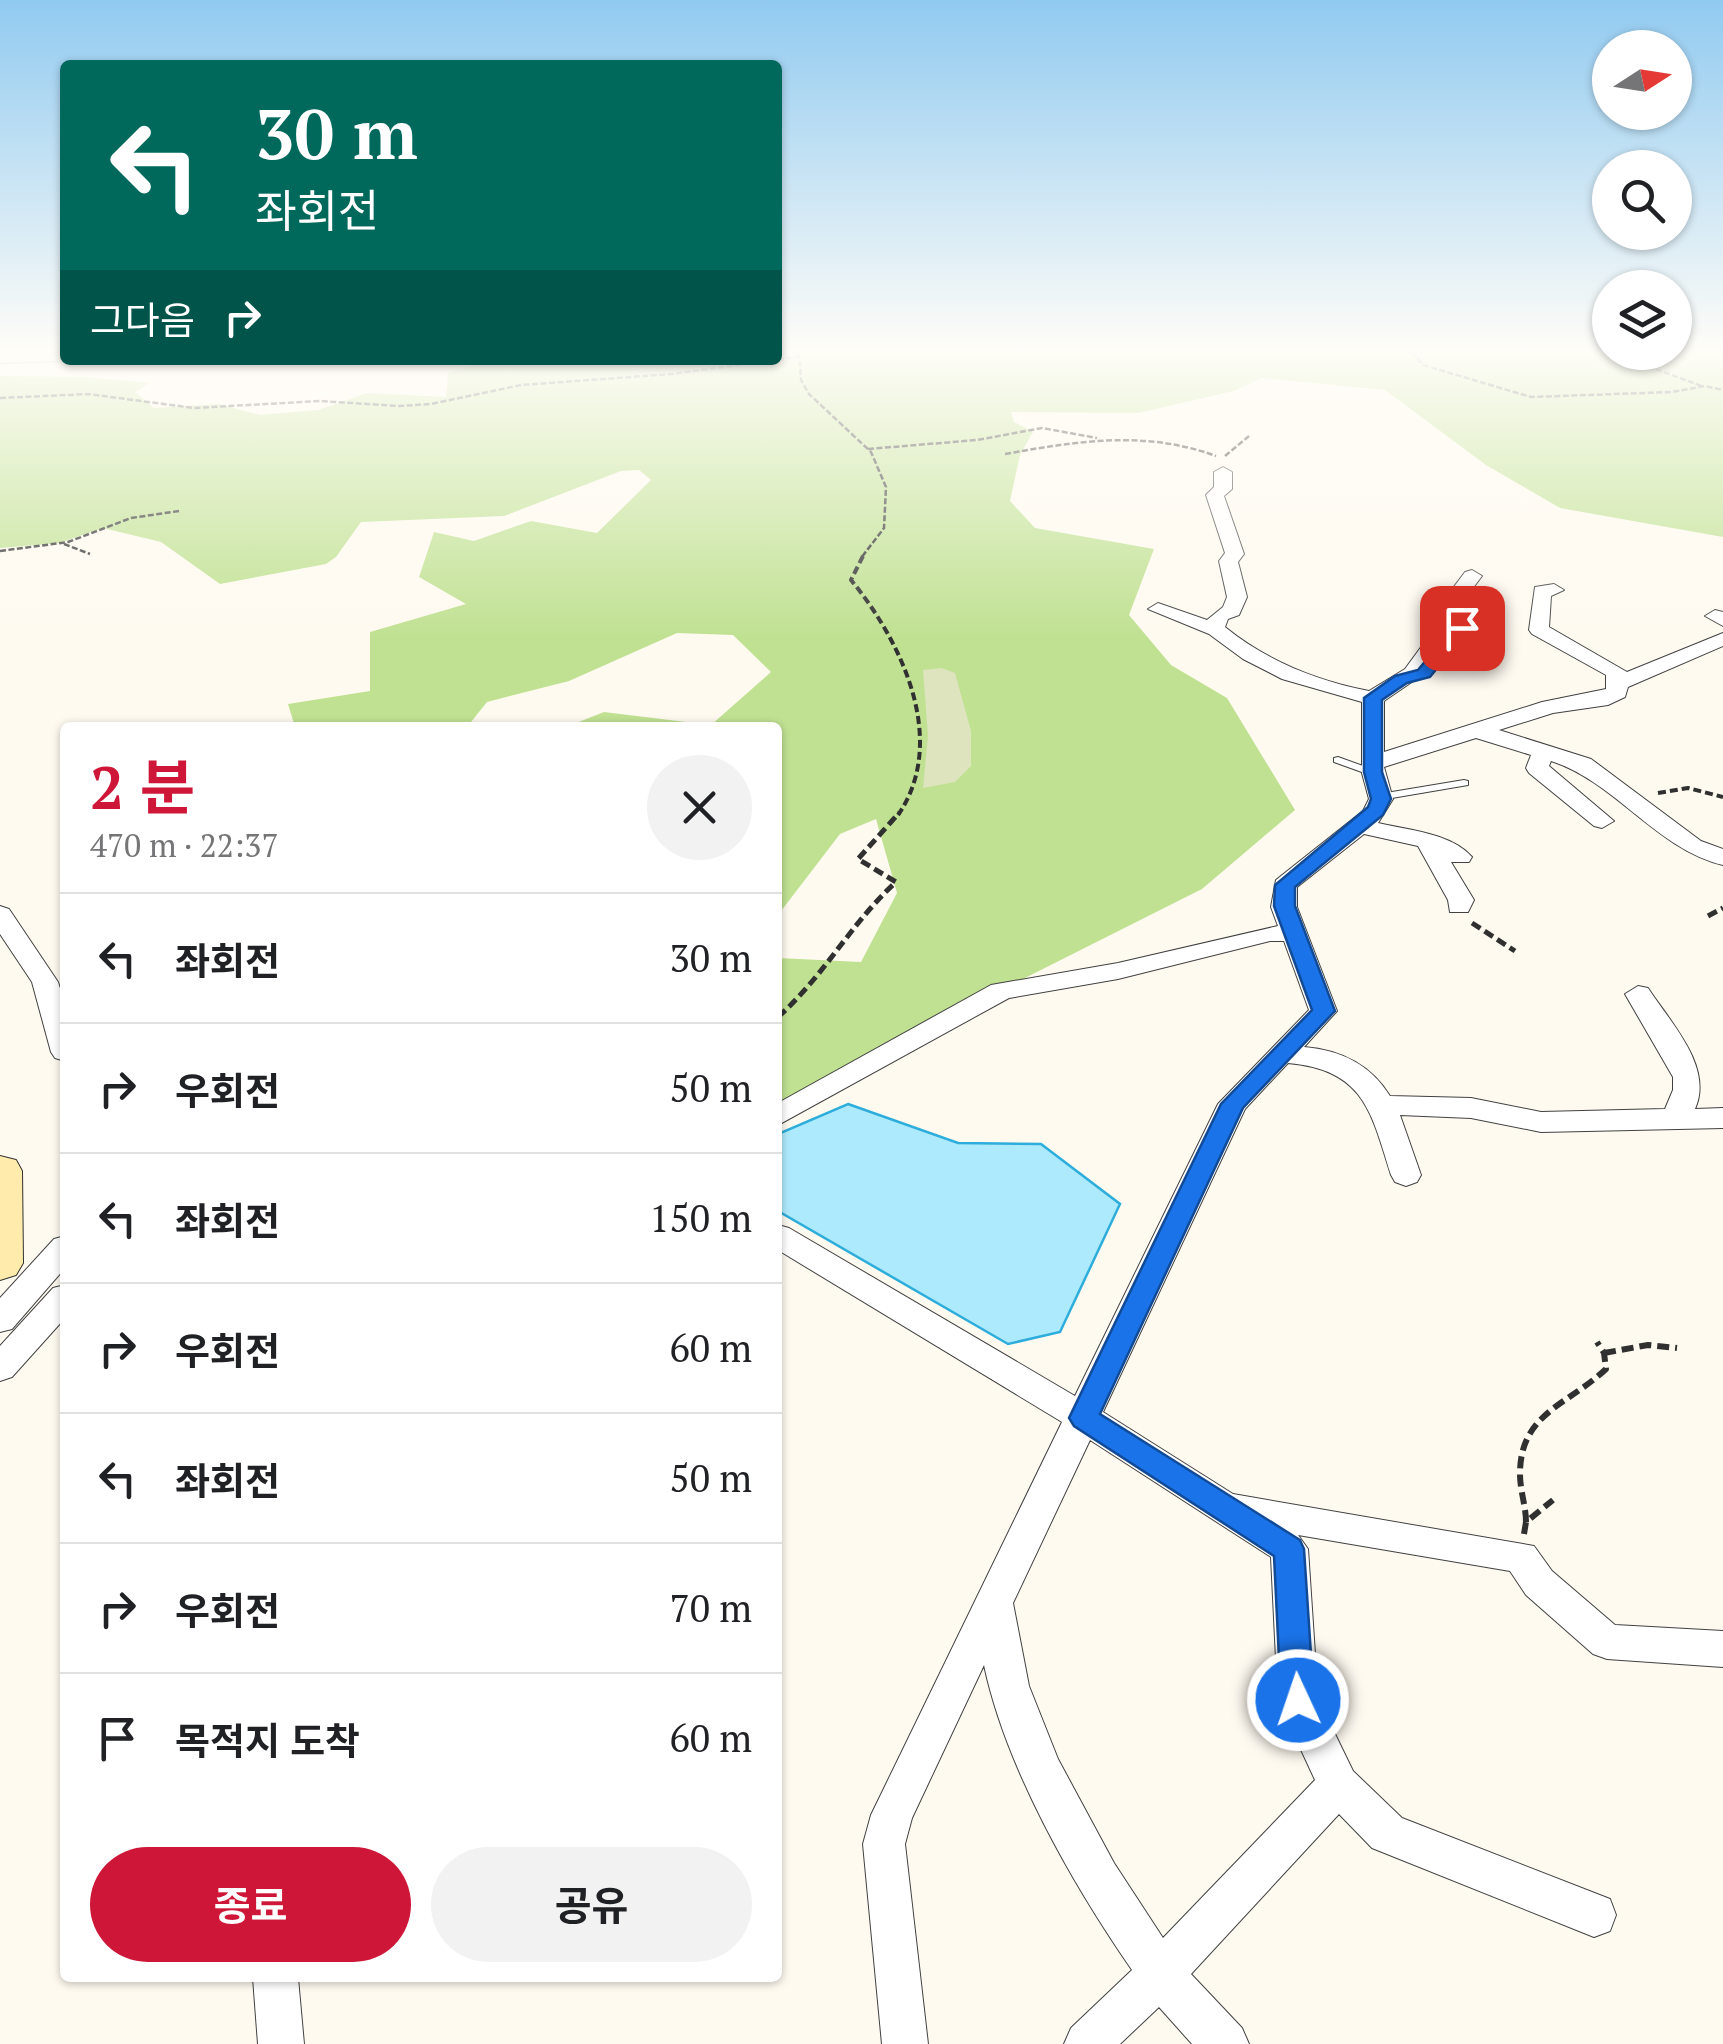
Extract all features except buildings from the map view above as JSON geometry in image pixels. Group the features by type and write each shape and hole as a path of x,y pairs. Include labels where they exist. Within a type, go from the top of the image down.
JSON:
{"main road":[{"path":"0,1170 0,1263"}],"street":[{"path":"1216,630 1214,624 1221,615 1232,611 1237,596 1228,561 1236,554 1214,495 1224,490 1223,466"},
{"path":"1401,679 1424,673 1462,628 1454,600 1472,576"},
{"path":"1376,778 1476,731 1550,707 1600,700 1617,692 1617,672 1540,630 1542,591 1554,590"},
{"path":"1158,608 1216,630 1282,670 1325,688 1373,698 1412,673 1442,632"},
{"path":"1618,684 1723,639"},
{"path":"905,2044 884,1844 892,1815 1233,1104 1323,1011 1284,906 1285,885 1373,815 1373,698"},
{"path":"1476,731 1583,764 1692,846 1723,858"},
{"path":"1545,750 1537,768 1602,821"},
{"path":"1360,826 1427,840 1460,857"},
{"path":"1427,840 1460,900 1460,907"},
{"path":"0,914 45,982 60,1034"},
{"path":"782,1113 1002,991 1118,971 1270,933 1295,934"},
{"path":"1638,994 1652,1025 1679,1057 1687,1075 1689,1090 1676,1116"},
{"path":"1284,1054 1312,1054 1347,1064 1370,1080 1384,1105 1406,1174"},
{"path":"1384,1105 1471,1108 1540,1122 1676,1116 1723,1118"},
{"path":"782,1238 1084,1418 1289,1549 1298,1700 1338,1785 1386,1833 1594,1915"},
{"path":"0,1320 60,1253"},
{"path":"0,1368 60,1302"},
{"path":"1224,1507 1524,1540 1539,1584 1607,1642 1723,1649"},
{"path":"994,1602 1008,1686 1037,1758 1120,1912 1161,1972 1226,2044"},
{"path":"1087,2044 1161,1972 1338,1785"},
{"path":"276,1982 281,2044"}],"lane":[{"path":"1338,760 1376,778 1464,783"}],"path":[{"path":"782,1014 805,994 838,955 870,903 896,882 858,859 889,826 908,798 921,764 905,663 872,605 851,580 854,567 884,528 886,487 867,449 887,447"},
{"path":"1005,454 1043,447"},
{"path":"1188,447 1223,466 1239,447"},
{"path":"0,550 61,544 131,518 179,510"},
{"path":"61,544 90,554"},
{"path":"1631,799 1688,788 1723,796"},
{"path":"1460,907 1454,913 1515,951"},
{"path":"1708,916 1723,908"},
{"path":"1524,1540 1527,1506 1520,1477 1526,1435 1539,1416 1606,1369 1597,1342"},
{"path":"1604,1354 1648,1345 1676,1348"},
{"path":"1524,1540 1553,1500"}],"green space":[{"path":"0,447 1024,447 1010,501 1035,528 1154,549 1129,615 1171,665 1227,698 1295,810 1202,889 979,1001 814,1093 782,1102 782,958 861,962 897,893 876,819 840,834 782,910 782,722 714,722 771,672 733,635 677,633 569,681 487,702 471,722 293,722 288,704 370,691 370,632 466,604 419,577 434,532 474,541 531,521 597,533 651,480 639,470 621,471 504,516 361,522 336,557 326,564 220,584 161,542 103,528 59,543 0,548"},
{"path":"1462,447 1723,447 1723,537 1560,508"},
{"path":"942,668 955,673 971,731 971,766 955,782 923,788 928,736 923,670"},
{"path":"604,712 686,722 579,722"}],"water":[{"path":"848,1104 958,1143 1041,1144 1120,1204 1060,1332 1008,1344 782,1213 782,1132"}],"route":[{"path":"1298,1700 1289,1549 1084,1418 1233,1104 1323,1011 1284,906 1285,885 1378,807 1381,799 1373,772 1373,698 1401,679 1424,673 1462,628"}]}
